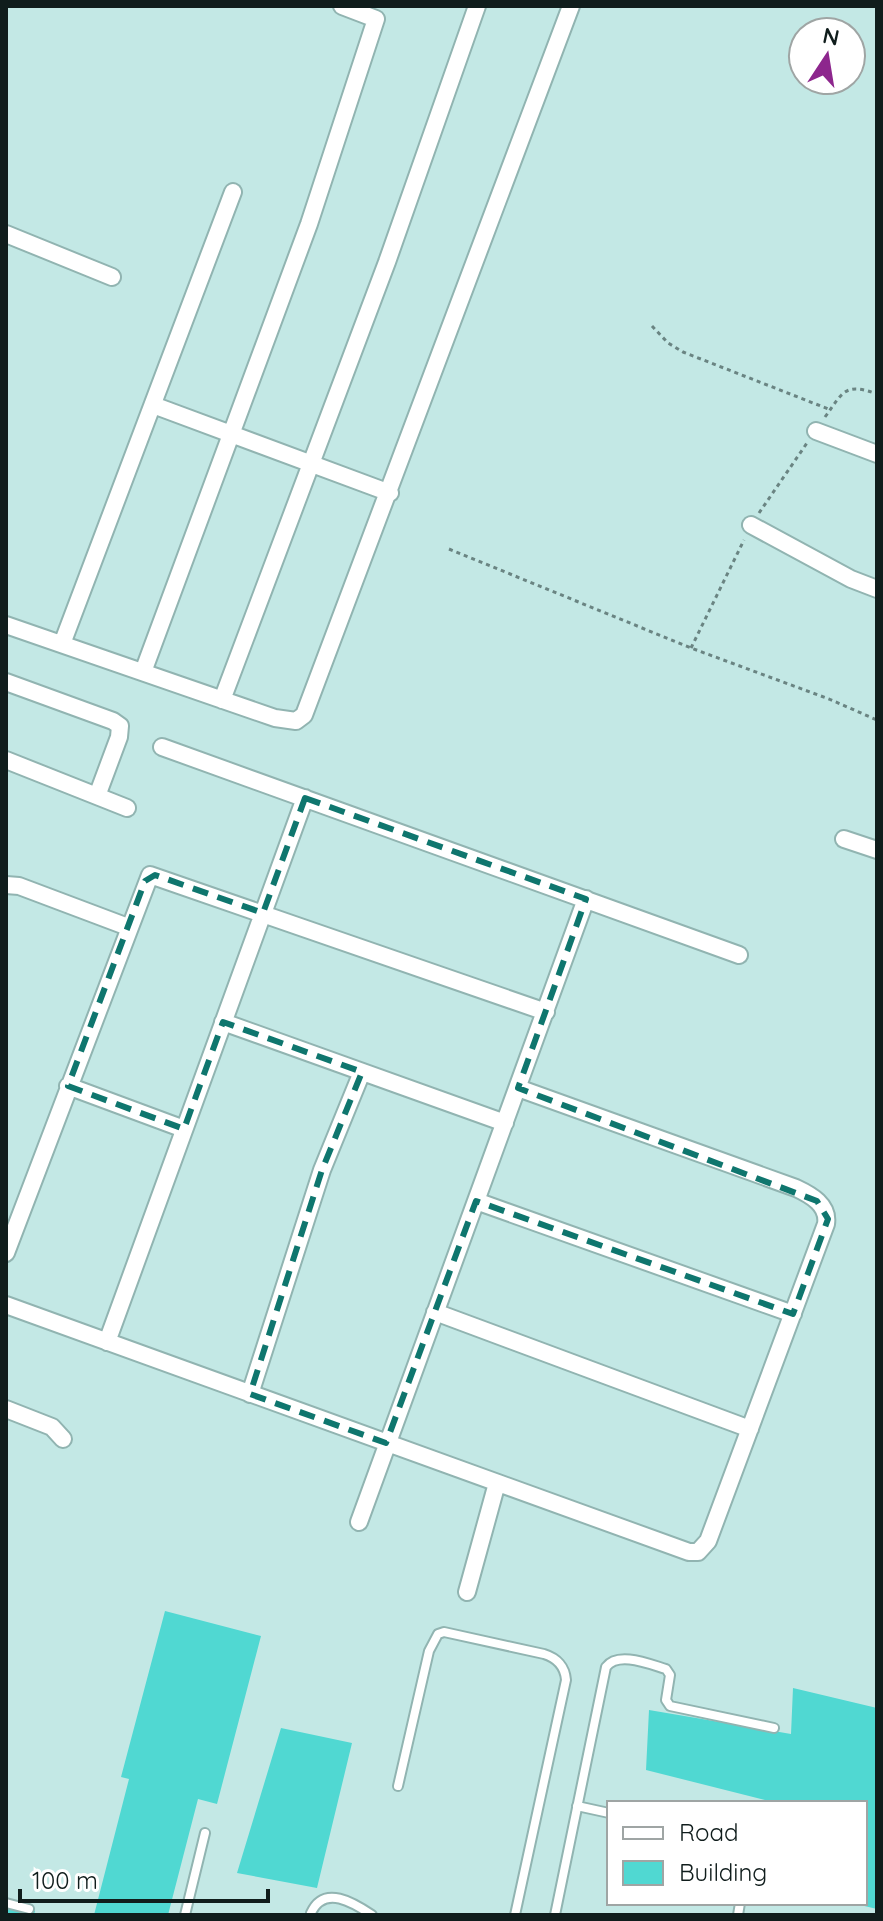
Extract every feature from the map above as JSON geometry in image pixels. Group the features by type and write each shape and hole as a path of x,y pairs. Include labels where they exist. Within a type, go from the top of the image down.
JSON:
{"street":[{"path":"143,672 309,224 376,19 342,6"},
{"path":"222,700 387,262 477,6"},
{"path":"6,625 288,722 304,715 571,6"},
{"path":"62,644 233,192"},
{"path":"6,234 112,277"},
{"path":"153,405 390,493"},
{"path":"816,431 877,454"},
{"path":"751,525 851,579 877,589"},
{"path":"6,682 120,726 119,737 97,796"},
{"path":"162,747 739,955"},
{"path":"6,760 127,808"},
{"path":"107,1342 305,798"},
{"path":"844,839 877,850"},
{"path":"6,1253 145,881 152,874 546,1012"},
{"path":"6,885 19,886 128,927"},
{"path":"359,1522 586,899"},
{"path":"223,1022 505,1123"},
{"path":"250,1394 322,1170 362,1072"},
{"path":"68,1086 184,1129"},
{"path":"6,1305 689,1552 698,1552 708,1541 828,1219 817,1201 785,1184 518,1088"},
{"path":"476,1201 793,1314"},
{"path":"435,1312 750,1429"},
{"path":"6,1409 52,1427 63,1439"},
{"path":"467,1592 497,1483"}],"lane":[{"path":"398,1786 429,1651 438,1634 444,1632 544,1654 559,1662 566,1680 515,1915"},
{"path":"555,1915 606,1667 614,1659 666,1669 670,1675 666,1700 670,1706 774,1728"},
{"path":"577,1806 607,1813"},
{"path":"185,1915 205,1833"},
{"path":"311,1913 321,1900 337,1898 351,1901 372,1915"},
{"path":"6,1903 29,1909"}],"path":[{"path":"652,326 668,343 683,352 831,410"},
{"path":"691,648 751,525 831,410 847,390 857,388 877,394"},
{"path":"449,549 877,720"}],"highlighted area":[{"path":"305,798 586,899 518,1088 817,1201 828,1219 793,1314 476,1201 386,1443 250,1394 322,1170 362,1072 223,1022 184,1129 68,1086 145,881 155,875 263,913"}],"building":[{"path":"165,1611 261,1636 217,1804 198,1799 168,1915 94,1915 129,1779 121,1777"},
{"path":"793,1688 877,1708 877,1909 860,1905 867,1905 867,1801 769,1801 646,1770 649,1710 791,1734"},
{"path":"281,1728 352,1743 317,1888 237,1873"},
{"path":"6,1903 35,1911 34,1915 6,1915"}]}
